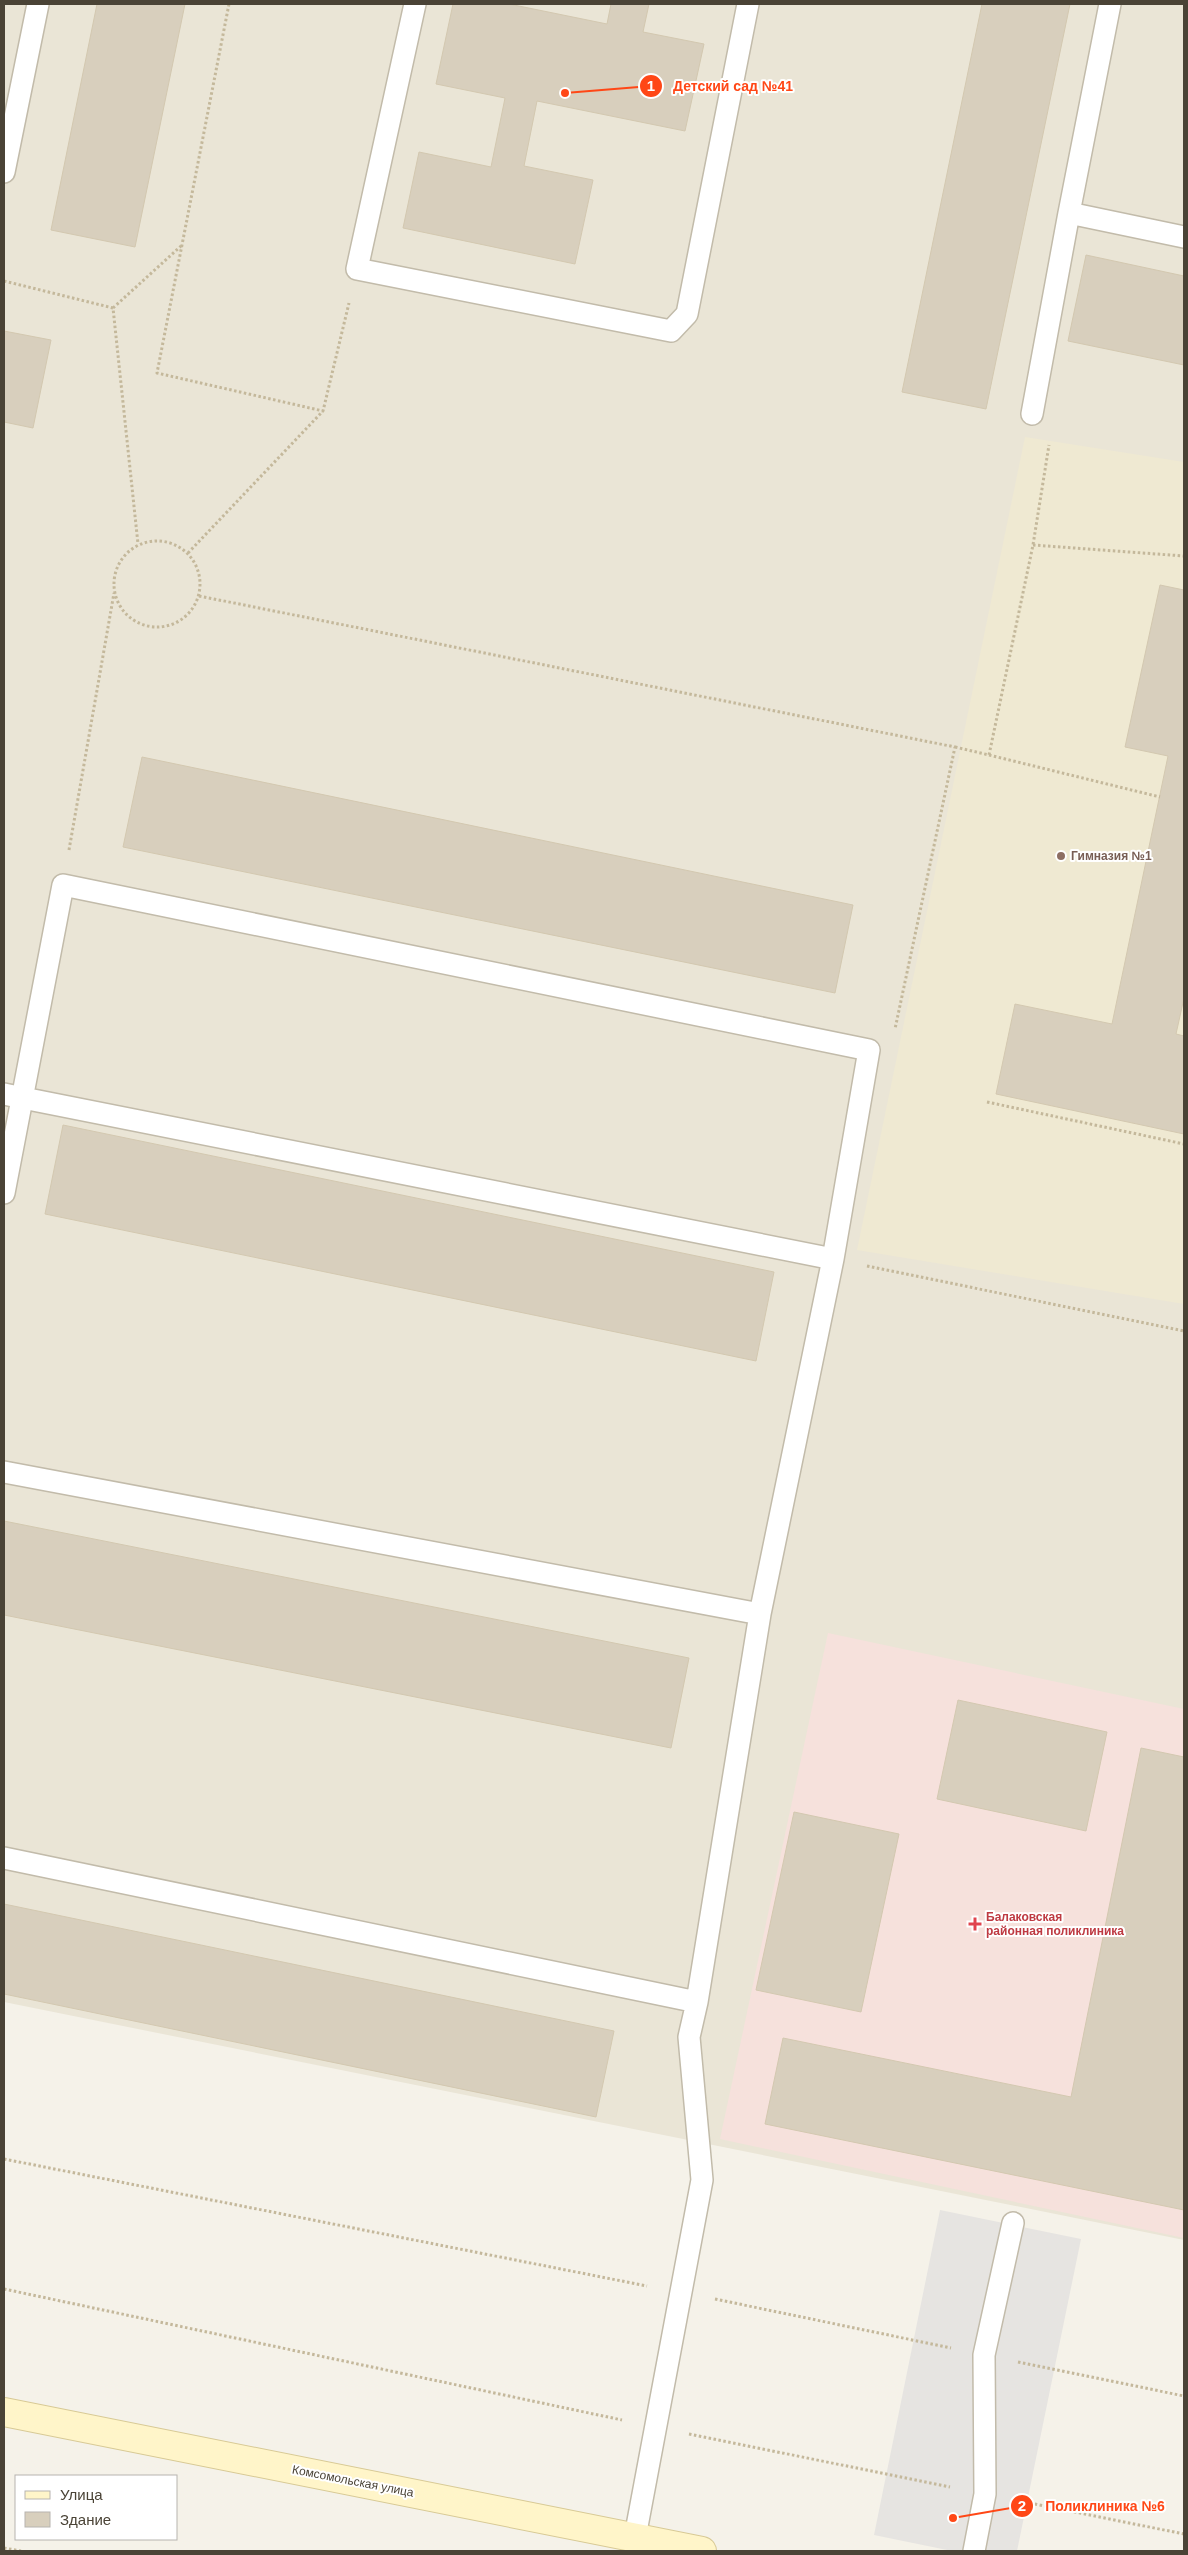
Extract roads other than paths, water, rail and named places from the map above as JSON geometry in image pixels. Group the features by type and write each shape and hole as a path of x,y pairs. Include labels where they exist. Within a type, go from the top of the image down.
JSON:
{"main road":[{"name":"Комсомольская улица","path":"4,2412 702,2551"}],"lane":[{"path":"4,172 38,4"},
{"path":"414,4 357,269 671,332 688,314 748,4"},
{"path":"1032,414 1110,4"},
{"path":"1069,213 1184,237"},
{"path":"4,1193 13,1096 63,885 869,1050 833,1259 760,1614 697,2002 689,2037 702,2180 634,2537"},
{"path":"13,1096 833,1259"},
{"path":"4,1472 760,1614"},
{"path":"4,1858 697,2002"},
{"path":"974,2551 985,2494 984,2355 1013,2223"}],"place":[{"name":"Детский сад №41","path":"565,93"},
{"name":"Гимназия №1","path":"1061,856"},
{"name":"Балаковская районная поликлиника","path":"975,1924"},
{"name":"Поликлиника №6","path":"953,2518"}]}
